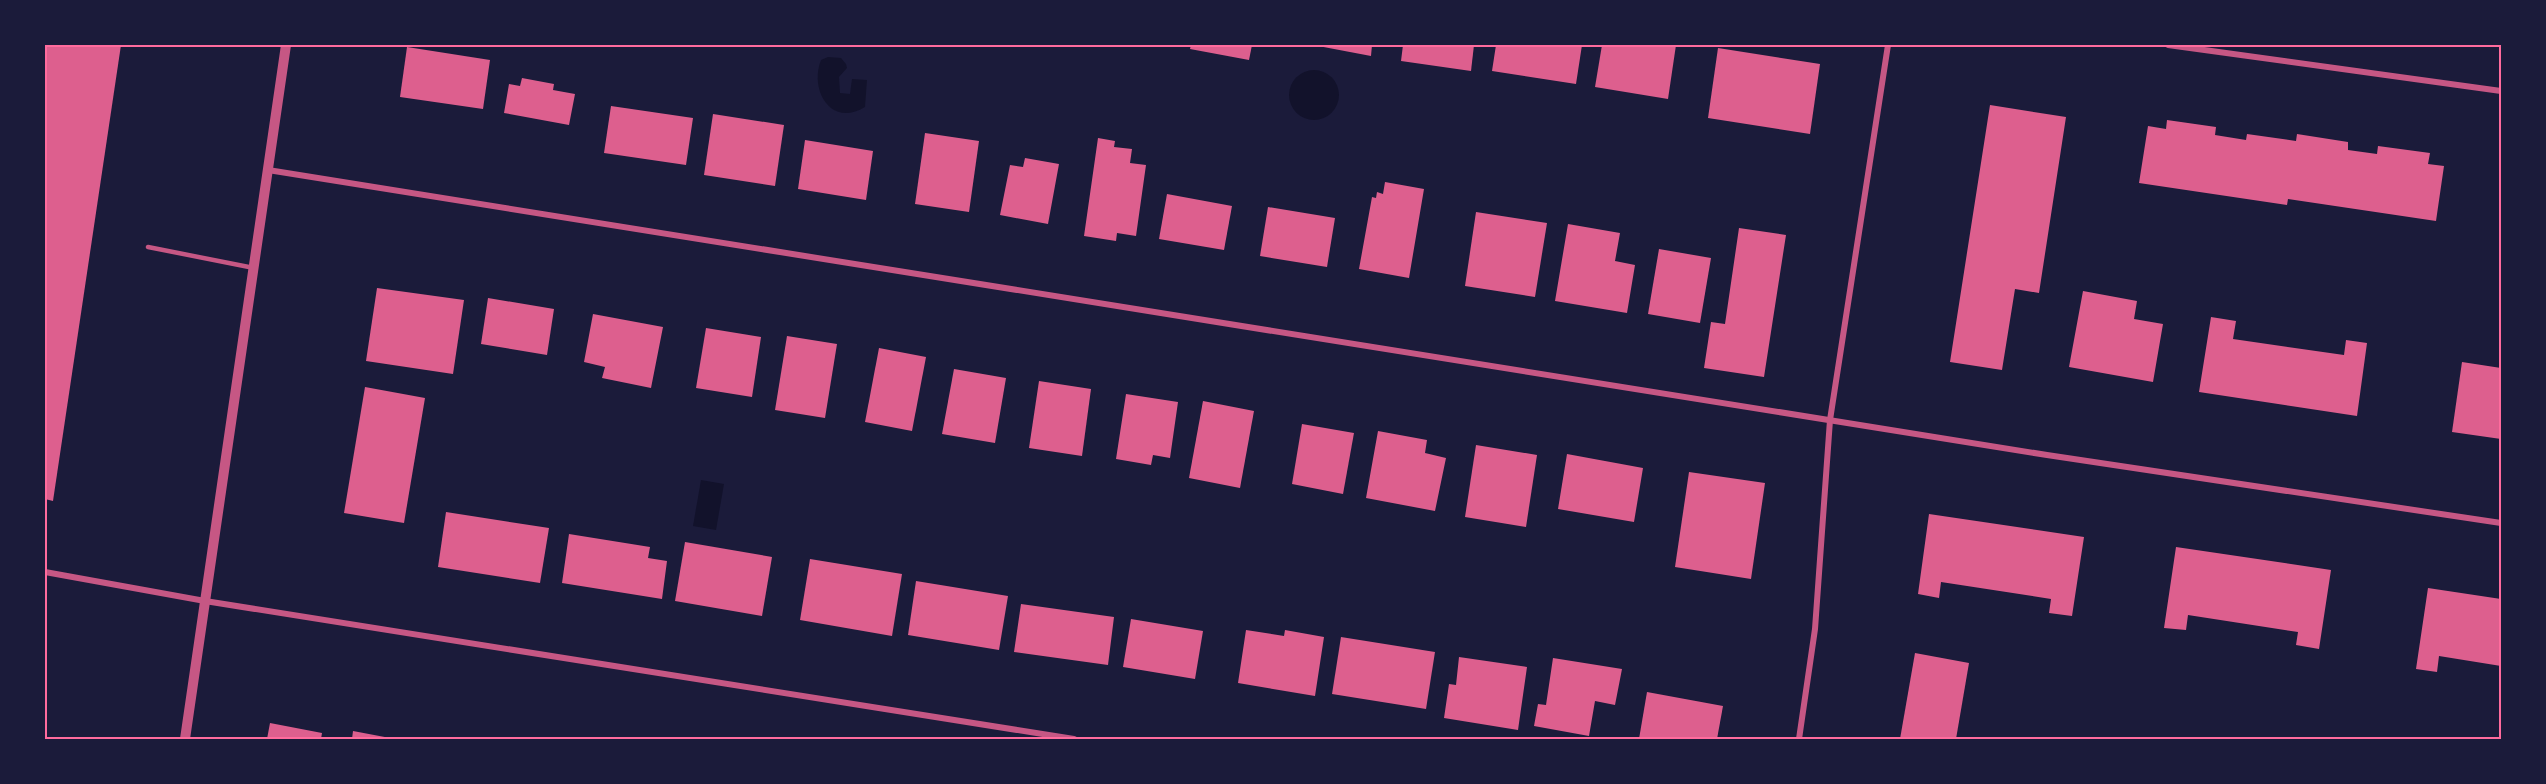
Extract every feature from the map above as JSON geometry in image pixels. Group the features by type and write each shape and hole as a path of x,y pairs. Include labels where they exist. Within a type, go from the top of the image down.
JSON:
{"street":[{"path":"185,739 286,45"},
{"path":"1798,739 1815,629 1830,420 1888,45"},
{"path":"2168,45 2501,91"},
{"path":"268,170 1830,420 2501,523"},
{"path":"45,572 205,601 1074,739"}],"lane":[{"path":"148,247 254,268"}],"shaded area":[{"path":"828,57 841,58 846,64 847,68 839,77 840,93 850,94 852,79 867,80 865,107 853,112 842,113 826,103 818,83 818,71 821,60"},
{"path":"1314,70 1332,77 1339,95 1332,113 1314,120 1296,113 1289,95 1296,77"},
{"path":"701,480 724,484 716,530 693,526"}],"building":[{"path":"45,45 121,45 53,501 45,499"},
{"path":"1191,45 1252,45 1249,60 1190,49"},
{"path":"1313,45 1372,45 1371,56"},
{"path":"1403,45 1474,45 1471,71 1401,61"},
{"path":"1496,45 1582,45 1576,84 1492,71"},
{"path":"1602,45 1676,45 1668,99 1595,87"},
{"path":"407,47 490,60 483,109 400,97"},
{"path":"1718,48 1820,64 1810,134 1708,118"},
{"path":"522,78 554,84 553,90 575,94 569,125 504,113 509,84 520,86"},
{"path":"1990,105 2066,117 2039,293 2015,289 2002,370 1950,362"},
{"path":"611,106 693,118 686,165 604,153"},
{"path":"713,114 784,125 775,186 704,175"},
{"path":"2167,120 2216,127 2215,135 2246,140 2247,134 2296,141 2297,134 2348,142 2348,150 2377,154 2378,146 2430,153 2428,164 2444,166 2436,221 2288,199 2287,205 2139,183 2148,126 2166,129"},
{"path":"925,133 979,141 969,212 915,204"},
{"path":"1098,138 1115,141 1114,147 1132,149 1130,163 1146,165 1136,236 1117,233 1116,241 1084,236"},
{"path":"805,140 873,151 866,200 798,189"},
{"path":"1025,158 1059,164 1048,224 1000,215 1010,165 1023,167"},
{"path":"1385,182 1424,189 1409,278 1359,269 1372,197 1376,198 1377,192 1383,194"},
{"path":"1167,194 1232,206 1224,250 1159,239"},
{"path":"1268,207 1335,218 1327,267 1260,256"},
{"path":"1476,212 1547,223 1535,297 1465,286"},
{"path":"1568,224 1620,233 1615,261 1635,265 1627,313 1555,301"},
{"path":"1739,228 1786,235 1764,377 1704,368 1711,322 1725,324"},
{"path":"1659,249 1711,258 1700,323 1648,314"},
{"path":"377,288 464,300 453,374 366,361"},
{"path":"2083,291 2137,301 2134,319 2163,324 2153,382 2069,367"},
{"path":"488,298 554,309 547,355 481,344"},
{"path":"593,314 663,327 651,388 602,378 605,367 584,362"},
{"path":"2211,317 2236,321 2233,339 2344,355 2346,340 2367,343 2357,416 2199,392"},
{"path":"706,328 761,337 752,397 696,388"},
{"path":"787,336 837,344 825,418 775,410"},
{"path":"879,348 926,357 912,431 865,422"},
{"path":"2462,362 2501,368 2501,439 2452,432"},
{"path":"954,369 1006,378 995,443 942,434"},
{"path":"1039,381 1091,389 1082,456 1029,448"},
{"path":"365,387 425,398 404,523 344,513"},
{"path":"1126,394 1178,402 1170,458 1153,455 1151,465 1116,459"},
{"path":"1203,401 1254,411 1240,488 1189,478"},
{"path":"1302,424 1354,433 1343,494 1292,484"},
{"path":"1378,431 1427,440 1425,453 1446,458 1435,511 1366,498"},
{"path":"1476,445 1537,455 1526,527 1465,517"},
{"path":"1567,454 1643,468 1634,522 1558,509"},
{"path":"1689,472 1765,483 1751,579 1675,567"},
{"path":"446,512 549,528 540,583 438,567"},
{"path":"1929,514 2084,537 2072,616 2049,613 2051,599 1941,582 1939,598 1918,594"},
{"path":"569,534 650,547 648,558 667,561 662,599 562,583"},
{"path":"685,542 772,557 762,616 675,601"},
{"path":"2176,547 2331,570 2319,649 2296,645 2298,632 2188,615 2186,630 2164,628"},
{"path":"810,559 902,574 892,636 800,620"},
{"path":"916,581 1008,596 999,650 908,635"},
{"path":"2428,588 2501,599 2501,666 2439,656 2437,672 2416,669"},
{"path":"1021,604 1114,617 1108,665 1014,652"},
{"path":"1131,619 1203,631 1195,679 1123,667"},
{"path":"1246,630 1284,636 1285,630 1324,637 1315,696 1238,683"},
{"path":"1341,637 1435,652 1426,709 1332,694"},
{"path":"1915,653 1969,663 1956,739 1900,739"},
{"path":"1459,657 1527,667 1518,730 1444,718 1449,684 1456,685"},
{"path":"1553,658 1622,669 1615,705 1595,701 1589,736 1534,726 1538,704 1546,705"},
{"path":"1647,692 1723,706 1717,739 1639,739"},
{"path":"270,723 322,733 321,739 267,739"},
{"path":"353,731 390,738 390,739 352,739"}]}
